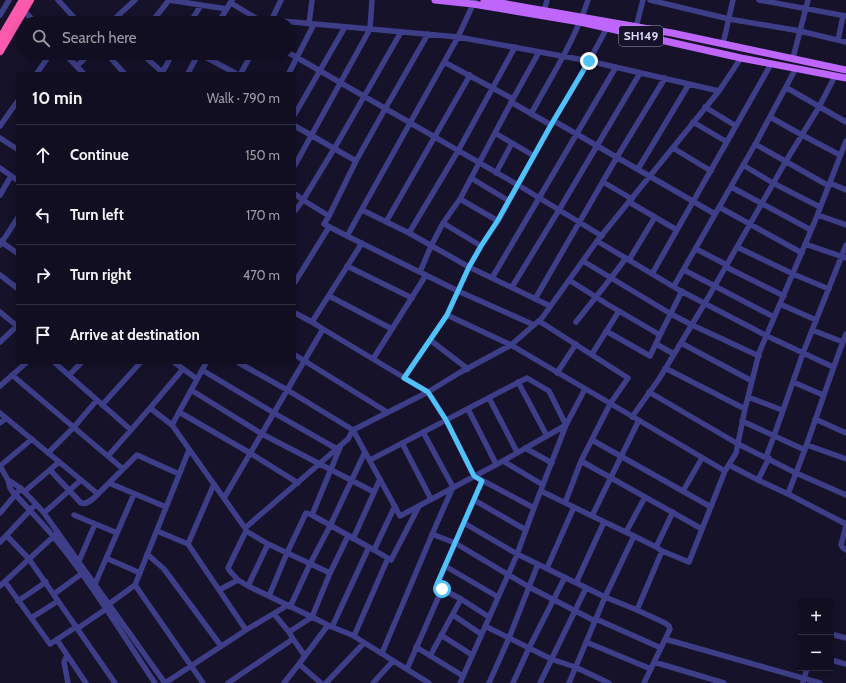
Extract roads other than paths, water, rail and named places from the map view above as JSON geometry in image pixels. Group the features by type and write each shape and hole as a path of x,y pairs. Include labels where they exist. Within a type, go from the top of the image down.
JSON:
{"highway":[{"path":"0,39 23,0"},
{"path":"20,16 30,0"},
{"path":"0,51 16,24"}],"main road":[{"name":"SH149","path":"435,0 474,2 582,20 741,58 846,78"},
{"name":"SH149","path":"484,0 515,3 582,20"},
{"name":"SH149","path":"608,25 636,27 672,33 846,70"}],"street":[{"path":"0,15 7,0"},
{"path":"58,0 73,16"},
{"path":"118,16 136,0"},
{"path":"156,16 169,0 227,9"},
{"path":"273,16 281,0"},
{"path":"312,0 312,24 297,58 518,185 602,236"},
{"path":"296,163 370,29 372,0"},
{"path":"544,10 547,0"},
{"path":"531,114 582,20 588,0"},
{"path":"636,27 643,0"},
{"path":"650,0 729,19 800,31 846,42"},
{"path":"724,44 733,0"},
{"path":"759,0 845,16 838,40"},
{"path":"793,58 808,0"},
{"path":"222,16 231,2 253,16"},
{"path":"347,236 458,37 474,2"},
{"path":"194,16 201,5"},
{"path":"24,10 30,16"},
{"path":"296,23 458,37 589,61 719,91"},
{"path":"404,378 447,315 469,267 509,201 608,25"},
{"path":"296,112 344,27"},
{"path":"296,210 334,149 401,32"},
{"path":"428,34 356,161 324,224 458,291 537,323 576,344 628,378 610,404 581,461 565,503"},
{"path":"409,233 458,151 515,47"},
{"path":"373,359 412,298 423,274 431,246 443,223 460,199 539,52"},
{"path":"429,683 422,681 407,669 354,636 330,626 238,580 229,570 229,566 246,530 348,439 353,430 428,392 510,345 537,323 597,241 719,91 741,58"},
{"path":"38,72 46,60"},
{"path":"71,60 82,72"},
{"path":"77,66 83,60"},
{"path":"112,60 123,72"},
{"path":"148,60 161,72"},
{"path":"163,72 169,60"},
{"path":"189,72 195,60"},
{"path":"212,60 233,72"},
{"path":"242,72 248,60"},
{"path":"290,72 296,60"},
{"path":"444,62 492,88 531,114 577,134 716,214"},
{"path":"652,274 771,64"},
{"path":"492,278 616,67"},
{"path":"674,286 787,88 796,68"},
{"path":"512,287 640,72"},
{"path":"386,222 470,75"},
{"path":"632,417 692,325 786,161 819,107 835,76"},
{"path":"535,299 617,157 665,78"},
{"path":"638,170 689,84"},
{"path":"787,88 846,122"},
{"path":"0,126 16,103"},
{"path":"705,108 736,126"},
{"path":"770,117 802,135 843,153"},
{"path":"693,122 727,142"},
{"path":"296,127 356,161"},
{"path":"495,133 534,156"},
{"path":"0,138 16,148"},
{"path":"503,461 565,503 662,551 689,562 725,471 736,453 742,421 759,356 774,317 818,215 843,153 846,141"},
{"path":"496,173 512,143"},
{"path":"755,144 829,185 846,190"},
{"path":"673,148 711,170"},
{"path":"743,165 820,207"},
{"path":"0,168 16,179"},
{"path":"0,195 11,176"},
{"path":"471,178 509,201"},
{"path":"603,182 677,230"},
{"path":"731,187 811,230"},
{"path":"296,195 329,216"},
{"path":"460,199 498,220"},
{"path":"719,207 802,253"},
{"path":"362,210 409,233 469,267 550,306"},
{"path":"818,215 846,225"},
{"path":"576,322 627,259 655,217"},
{"path":"16,220 1,243 16,252"},
{"path":"443,223 481,246"},
{"path":"296,280 329,226"},
{"path":"597,241 682,291 767,336 833,367"},
{"path":"312,322 362,243"},
{"path":"805,244 844,257"},
{"path":"758,480 803,353 829,288 844,257 846,244"},
{"path":"738,247 793,274 829,288"},
{"path":"696,249 784,296"},
{"path":"583,261 692,325 759,356"},
{"path":"347,266 412,298"},
{"path":"684,270 774,317"},
{"path":"0,275 16,287"},
{"path":"569,280 660,335"},
{"path":"606,331 650,356 682,291"},
{"path":"329,296 392,329"},
{"path":"780,304 816,320"},
{"path":"592,354 619,311"},
{"path":"0,312 16,325"},
{"path":"296,314 428,392 446,420 474,476 534,508"},
{"path":"447,315 510,345 725,471"},
{"path":"0,342 16,327"},
{"path":"224,498 324,329"},
{"path":"812,330 843,342"},
{"path":"788,494 846,334"},
{"path":"430,340 468,368"},
{"path":"681,343 752,381"},
{"path":"557,373 576,344"},
{"path":"656,344 674,354"},
{"path":"296,356 387,412"},
{"path":"0,386 25,364"},
{"path":"56,364 131,430"},
{"path":"69,375 80,364"},
{"path":"102,405 139,364"},
{"path":"177,364 197,379"},
{"path":"172,425 205,364"},
{"path":"241,364 353,430 400,516 503,461 566,425"},
{"path":"665,368 745,409"},
{"path":"108,456 183,369"},
{"path":"202,370 337,449"},
{"path":"12,375 123,469"},
{"path":"370,460 527,378 549,391 566,425"},
{"path":"518,382 546,436"},
{"path":"793,382 824,395"},
{"path":"460,683 517,554 566,425 585,389"},
{"path":"191,390 262,434 374,492"},
{"path":"649,392 738,444 796,473 846,495"},
{"path":"748,397 782,410"},
{"path":"489,398 517,452"},
{"path":"48,453 74,427 97,400"},
{"path":"150,408 172,425 246,530 268,544 330,573"},
{"path":"468,409 496,464"},
{"path":"179,412 298,483"},
{"path":"0,413 98,494"},
{"path":"0,423 6,418"},
{"path":"815,419 846,433"},
{"path":"592,516 639,420"},
{"path":"742,421 774,436 846,459"},
{"path":"423,432 453,487"},
{"path":"32,439 0,466 8,480 10,488 30,511 56,534 79,561 84,572 95,584 109,606 155,683"},
{"path":"592,440 711,507"},
{"path":"402,443 431,499"},
{"path":"312,516 342,444"},
{"path":"525,448 552,463"},
{"path":"56,534 2,584 18,600 50,644 109,606 135,585 189,450"},
{"path":"8,480 23,490 44,513 56,534 165,683 220,646 289,606 330,526 365,452"},
{"path":"50,470 80,503 83,504 86,504 98,494 137,455 179,474"},
{"path":"684,491 702,458"},
{"path":"581,461 702,529"},
{"path":"0,513 15,495 59,462"},
{"path":"729,466 844,523 846,526 841,546 846,550"},
{"path":"289,632 312,617 330,573 351,537 380,479"},
{"path":"44,513 81,480"},
{"path":"482,481 437,584 442,589 489,617"},
{"path":"109,483 166,507"},
{"path":"188,544 214,484"},
{"path":"382,654 453,487"},
{"path":"95,584 134,494"},
{"path":"626,532 645,497"},
{"path":"474,500 526,530"},
{"path":"0,542 36,504"},
{"path":"284,683 330,626 395,506"},
{"path":"269,596 306,513 391,560 419,506"},
{"path":"547,568 574,507"},
{"path":"656,547 673,512"},
{"path":"74,515 117,533"},
{"path":"576,583 604,522"},
{"path":"464,523 517,554 669,626 670,629 644,683"},
{"path":"79,561 95,524"},
{"path":"157,531 188,544 246,630"},
{"path":"432,534 455,544 529,587 575,611 661,648"},
{"path":"7,536 30,559 115,683"},
{"path":"568,683 605,597 634,536"},
{"path":"248,586 268,544"},
{"path":"637,610 662,551"},
{"path":"147,554 164,569 220,646"},
{"path":"106,558 140,573"},
{"path":"354,636 388,558"},
{"path":"488,683 509,638 538,564"},
{"path":"445,566 498,596"},
{"path":"54,594 84,572"},
{"path":"513,683 565,577"},
{"path":"219,590 238,580"},
{"path":"18,600 46,582"},
{"path":"135,585 203,683"},
{"path":"540,683 586,588"},
{"path":"407,669 442,589"},
{"path":"31,618 58,600"},
{"path":"430,656 461,600"},
{"path":"274,614 289,632 305,656"},
{"path":"453,615 481,634"},
{"path":"485,626 551,659 575,667 609,683"},
{"path":"834,635 846,638"},
{"path":"441,636 472,655"},
{"path":"228,683 293,639"},
{"path":"665,639 804,681 820,683"},
{"path":"57,640 86,683"},
{"path":"586,642 651,669"},
{"path":"326,683 364,643"},
{"path":"416,647 463,676"},
{"path":"67,655 64,662 68,683"},
{"path":"373,683 393,661"},
{"path":"834,661 846,664"},
{"path":"654,662 724,683"},
{"path":"299,664 320,683"},
{"path":"804,681 806,671"}]}
